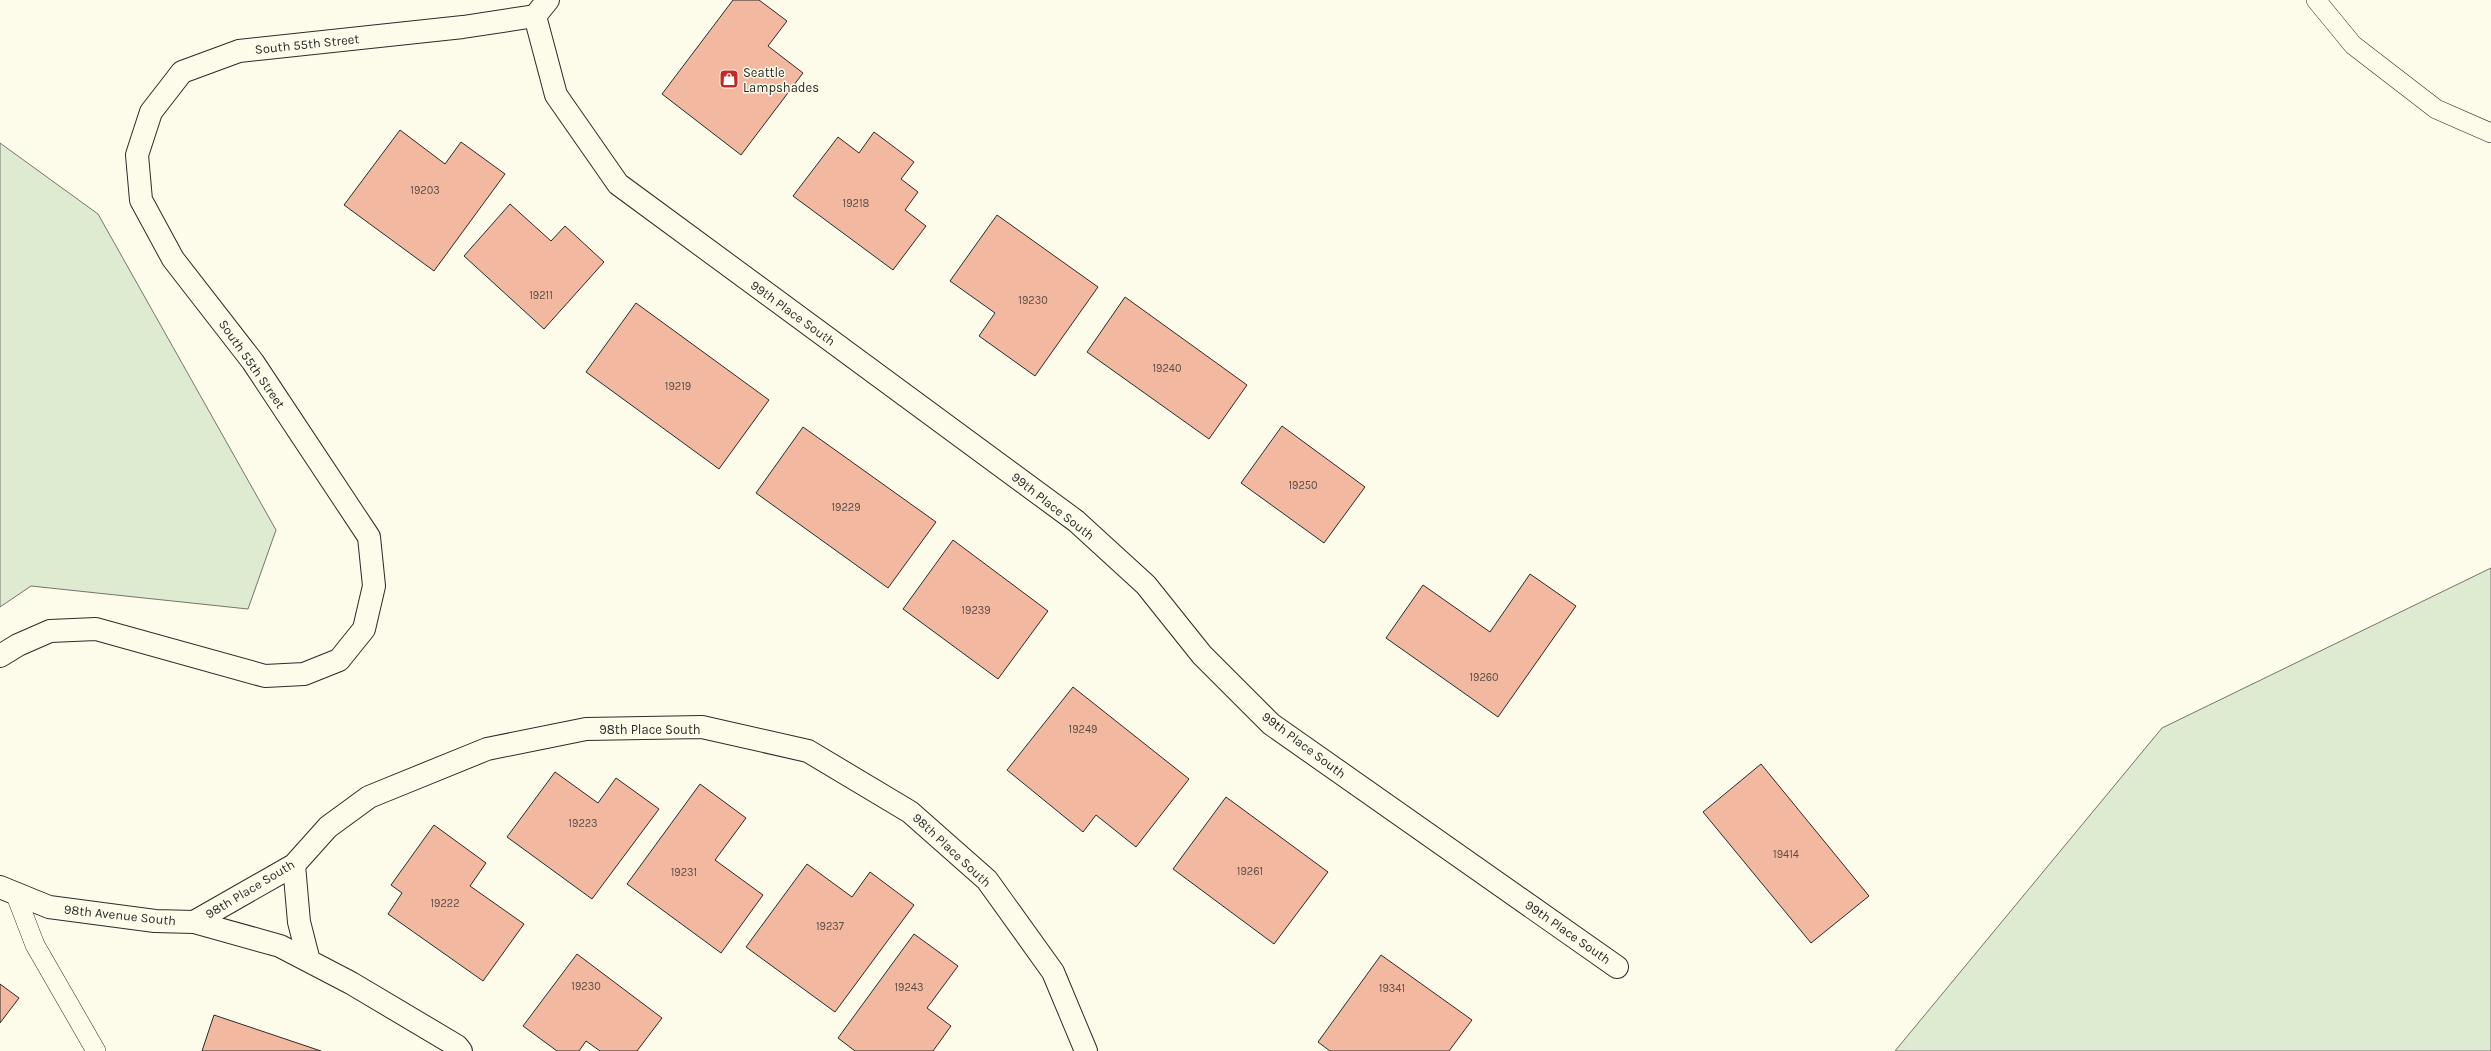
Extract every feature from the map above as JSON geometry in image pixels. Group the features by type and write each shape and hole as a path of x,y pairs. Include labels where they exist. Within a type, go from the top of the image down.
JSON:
{"street":[{"name":"South 55th Street","path":"0,656 18,645 50,631 96,629 265,676 304,674 339,660 364,629 373,593 374,586 369,537 253,362 174,259 141,200 137,155 151,112 182,72 240,52 463,27 541,8"},
{"name":"99th Place South","path":"541,8 556,95 618,184 1076,520 1146,586 1202,655 1271,724 1617,967"},
{"name":"98th Place South","path":"194,922 294,865 328,827 369,797 487,748 586,729 702,727 808,751 910,812 987,880 1053,972 1086,1051"},
{"path":"294,865 299,922 309,961"},
{"name":"98th Avenue South","path":"8,890 49,906 155,921 194,922 280,946 358,987 457,1046 462,1051"}],"lane":[{"path":"2316,0 2353,45 2436,109 2491,133"},
{"path":"8,890 35,944 96,1051"}],"green space":[{"path":"0,143 98,214 276,530 248,609 31,586 0,607"},
{"path":"2491,568 2491,1051 1895,1051 2162,728"}],"building":[{"path":"733,0 759,0 787,21 768,46 803,73 741,155 662,94"},
{"path":"400,130 445,164 461,142 505,174 434,271 344,205"},
{"path":"874,132 914,162 901,179 918,192 905,210 926,226 893,270 793,196 838,137 859,153"},
{"path":"510,204 551,241 565,226 604,262 544,329 464,256"},
{"path":"997,215 1098,287 1035,376 979,336 995,313 950,281"},
{"path":"1125,297 1247,385 1209,439 1087,352"},
{"path":"636,303 769,400 719,469 586,372"},
{"path":"1282,426 1365,487 1324,543 1241,483"},
{"path":"803,427 936,522 888,588 756,493"},
{"path":"953,540 1048,611 998,679 903,609"},
{"path":"1530,574 1576,606 1498,717 1386,638 1423,585 1490,632"},
{"path":"1073,687 1189,779 1136,847 1096,815 1083,832 1007,770"},
{"path":"1761,764 1869,896 1811,943 1703,812"},
{"path":"555,772 598,803 616,778 659,809 592,899 507,837"},
{"path":"700,784 746,818 715,860 763,895 721,953 627,884"},
{"path":"1226,797 1328,872 1274,944 1173,869"},
{"path":"434,825 486,863 470,886 524,924 483,981 388,914 402,893 391,885"},
{"path":"807,864 852,897 870,872 914,905 835,1012 746,947"},
{"path":"914,934 958,966 927,1008 951,1026 933,1051 855,1051 838,1038"},
{"path":"577,954 662,1018 637,1051 600,1051 586,1041 579,1051 557,1051 523,1026"},
{"path":"1381,955 1472,1020 1449,1051 1330,1051 1318,1042"},
{"path":"0,984 19,998 0,1023"},
{"path":"214,1015 321,1051 202,1051"}],"place":[{"name":"Seattle Lampshades","path":"729,79"}]}
